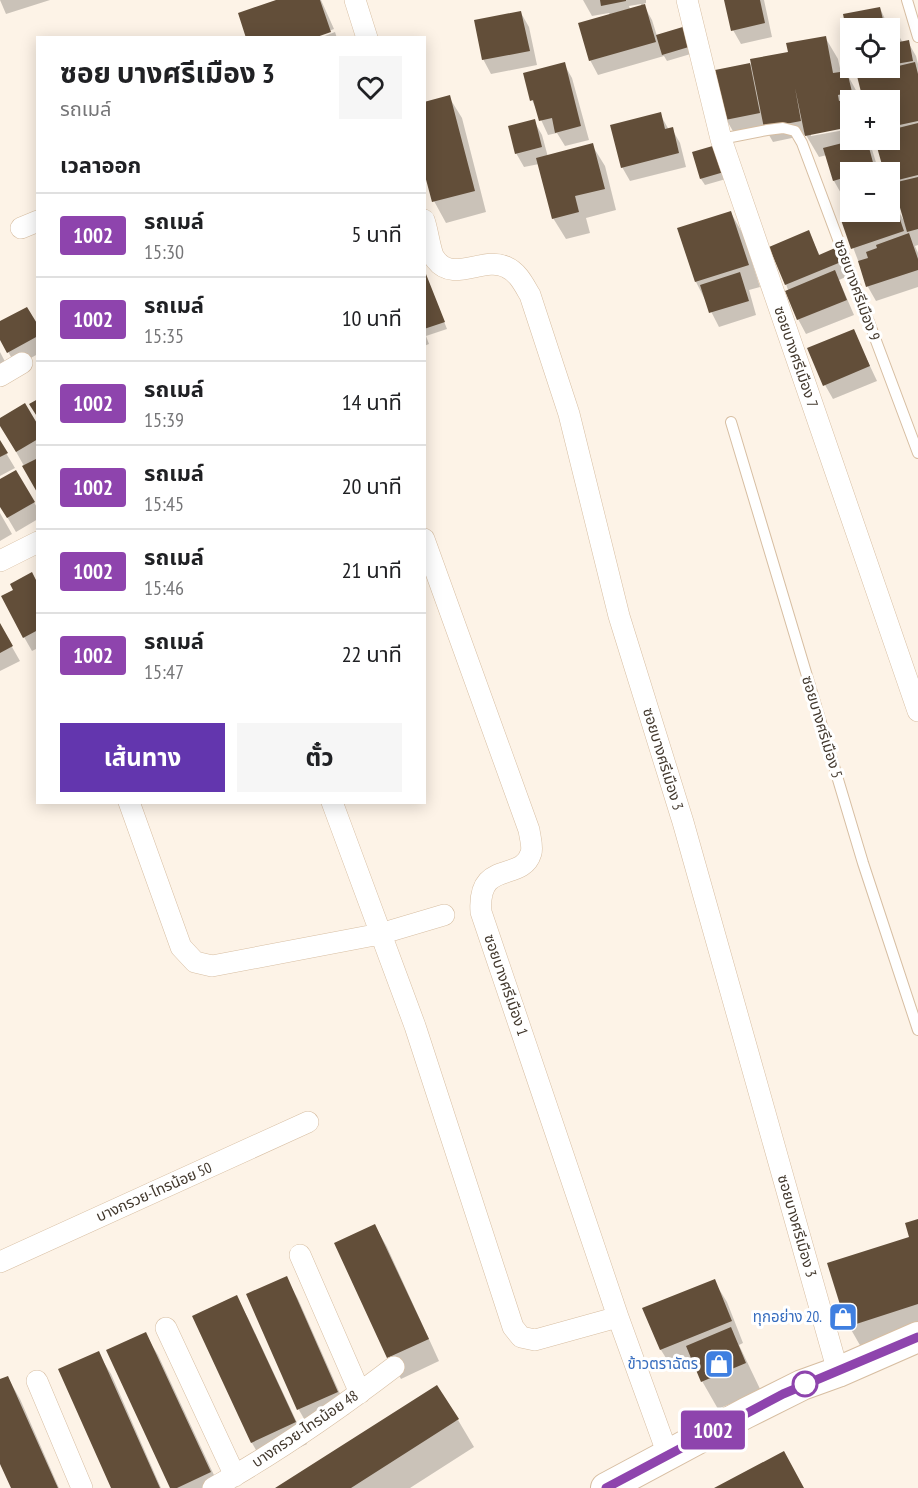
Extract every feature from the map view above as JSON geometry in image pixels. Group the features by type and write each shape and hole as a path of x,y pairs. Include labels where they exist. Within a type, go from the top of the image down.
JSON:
{"street":[{"path":"355,0 366,36"},
{"name":"ซอยบางศรีเมือง 7","path":"687,0 721,139 918,711"},
{"name":"ซอยบางศรีเมือง 3","path":"426,228 434,259 444,268 458,270 489,263 506,266 520,278 530,295 569,414 619,616 682,822 838,1372"},
{"path":"0,376 22,363"},
{"path":"0,561 36,543"},
{"name":"ซอยบางศรีเมือง 1","path":"426,545 529,830 532,851 526,863 488,879 480,896 481,912 618,1317 668,1455"},
{"path":"130,804 181,947 195,962 212,966 380,934 444,915"},
{"path":"333,804 415,1026 513,1327 521,1337 535,1340 618,1317"},
{"name":"บางกรวย-ไทรน้อย 50","path":"0,1262 308,1122"},
{"path":"300,1255 360,1393"},
{"path":"166,1328 235,1476"},
{"path":"606,1488 793,1390 918,1337"},
{"name":"บางกรวย-ไทรน้อย 48","path":"213,1488 235,1476 360,1393 394,1367"},
{"path":"37,1380 82,1488"}],"lane":[{"path":"907,0 918,38"},
{"name":"ซอยบางศรีเมือง 9","path":"721,139 783,128 795,131 802,143 918,453"},
{"name":"ซอยบางศรีเมือง 5","path":"731,422 863,863 918,1030"}],"building":[{"path":"276,0 320,0 331,32 320,36 245,36 238,13"},
{"path":"600,0 626,0 626,1 601,6"},
{"path":"724,0 760,0 765,23 731,31"},
{"path":"645,4 656,42 589,61 578,23"},
{"path":"880,7 883,18 844,18 843,14"},
{"path":"521,11 530,51 482,60 474,20"},
{"path":"686,26 692,46 662,55 656,35"},
{"path":"826,36 833,73 840,72 840,78 849,78 852,90 840,90 838,95 840,129 805,136 795,88 801,121 764,128 750,59 788,52 786,43"},
{"path":"909,40 913,61 900,63 900,42"},
{"path":"565,62 581,126 555,133 552,118 539,121 533,100 530,101 523,73"},
{"path":"915,62 918,74 918,121 900,125 900,90 860,90 858,78 900,78 900,66"},
{"path":"750,63 760,113 725,120 715,70"},
{"path":"450,95 475,191 432,202 426,180 426,101"},
{"path":"661,112 665,129 673,127 679,153 621,168 610,125"},
{"path":"535,119 542,147 515,154 508,126"},
{"path":"918,123 918,175 900,180 900,162 881,162 878,150 900,150 900,128"},
{"path":"593,143 605,189 575,196 579,212 552,219 536,158"},
{"path":"840,144 840,150 870,150 873,162 840,162 840,179 833,181 823,148"},
{"path":"716,145 724,172 700,179 692,152"},
{"path":"918,177 918,229 907,232 900,208 900,181"},
{"path":"731,211 749,265 695,282 677,228"},
{"path":"900,219 904,231 851,249 842,222 900,222"},
{"path":"809,230 819,255 835,248 841,262 785,285 769,247"},
{"path":"909,233 918,259 918,270 866,287 858,261 868,258 866,252 877,248 876,245"},
{"path":"835,270 847,300 797,320 785,291"},
{"path":"740,272 749,301 709,313 700,285"},
{"path":"426,274 445,322 426,328"},
{"path":"27,307 36,322 36,337 7,353 0,340 0,321"},
{"path":"854,329 870,366 823,386 807,348"},
{"path":"36,400 36,415 29,404"},
{"path":"25,403 36,422 36,440 16,452 0,426 0,418"},
{"path":"0,440 8,453 0,457"},
{"path":"36,459 36,490 22,466"},
{"path":"16,470 35,502 7,518 0,507 0,479"},
{"path":"32,572 36,580 36,631 23,638 1,596 13,590 10,584"},
{"path":"0,623 13,646 0,653"},
{"path":"918,1219 918,1304 847,1327 827,1263 909,1237 905,1223"},
{"path":"375,1224 429,1339 387,1358 334,1243"},
{"path":"287,1276 338,1392 297,1410 246,1294"},
{"path":"715,1279 732,1321 660,1350 642,1308"},
{"path":"237,1295 296,1422 251,1443 192,1316"},
{"path":"731,1327 746,1363 701,1382 686,1346"},
{"path":"146,1332 211,1472 177,1488 170,1488 106,1350"},
{"path":"99,1351 160,1488 111,1488 58,1369"},
{"path":"8,1376 58,1488 11,1488 0,1464 0,1379"},
{"path":"437,1385 459,1419 351,1488 275,1488"},
{"path":"784,1451 804,1488 714,1488"}],"bus line":[{"name":"1002","path":"606,1488 783,1394 918,1337"}],"place":[{"name":"ทุกอย่าง 20.","path":"843,1317"},
{"name":"ข้าวตราฉัตร","path":"719,1364"}]}
